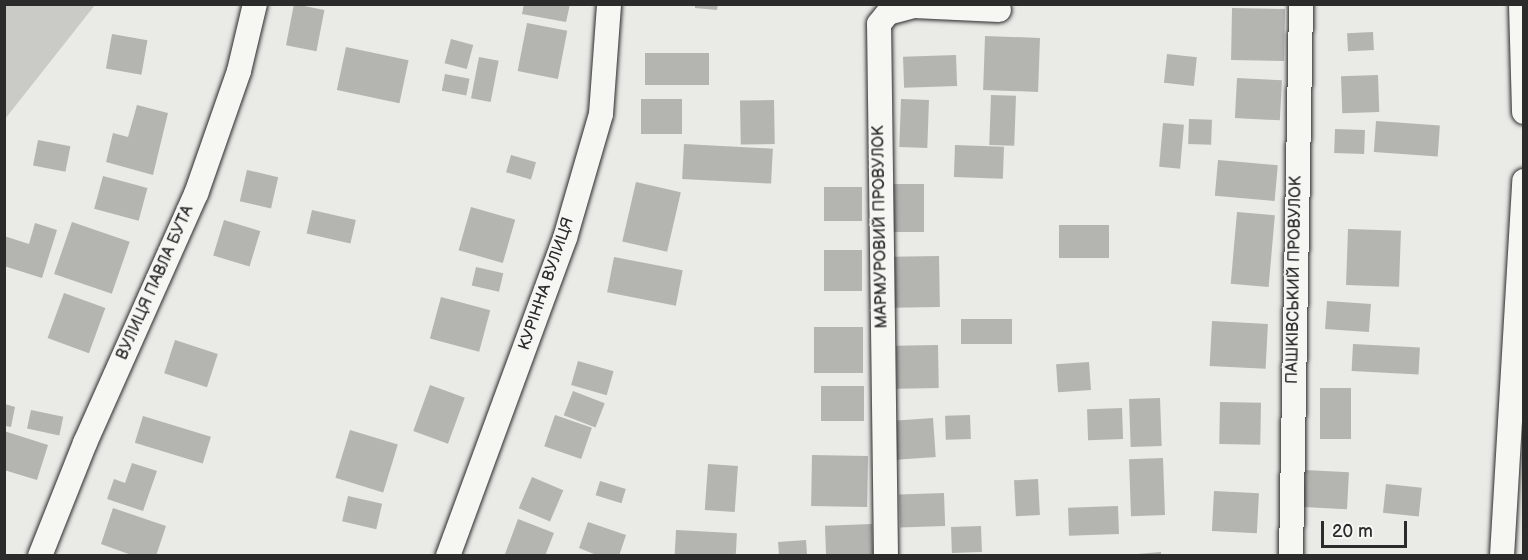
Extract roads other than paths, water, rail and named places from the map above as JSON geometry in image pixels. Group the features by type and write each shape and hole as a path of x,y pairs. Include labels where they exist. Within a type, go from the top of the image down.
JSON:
{"street":[{"name":"ВУЛИЦЯ ПАВЛА БУТА","path":"40,555 85,443 196,194 239,70 255,4"},
{"name":"КУРІННА ВУЛИЦЯ","path":"448,555 565,238 602,114 609,4"},
{"name":"ПАШКІВСЬКИЙ ПРОВУЛОК","path":"1291,555 1301,4"},
{"path":"1521,4 1524,112"},
{"name":"МАРМУРОВИЙ ПРОВУЛОК","path":"886,555 879,24 888,13 914,6 999,10"},
{"path":"1502,555 1524,181"}]}
